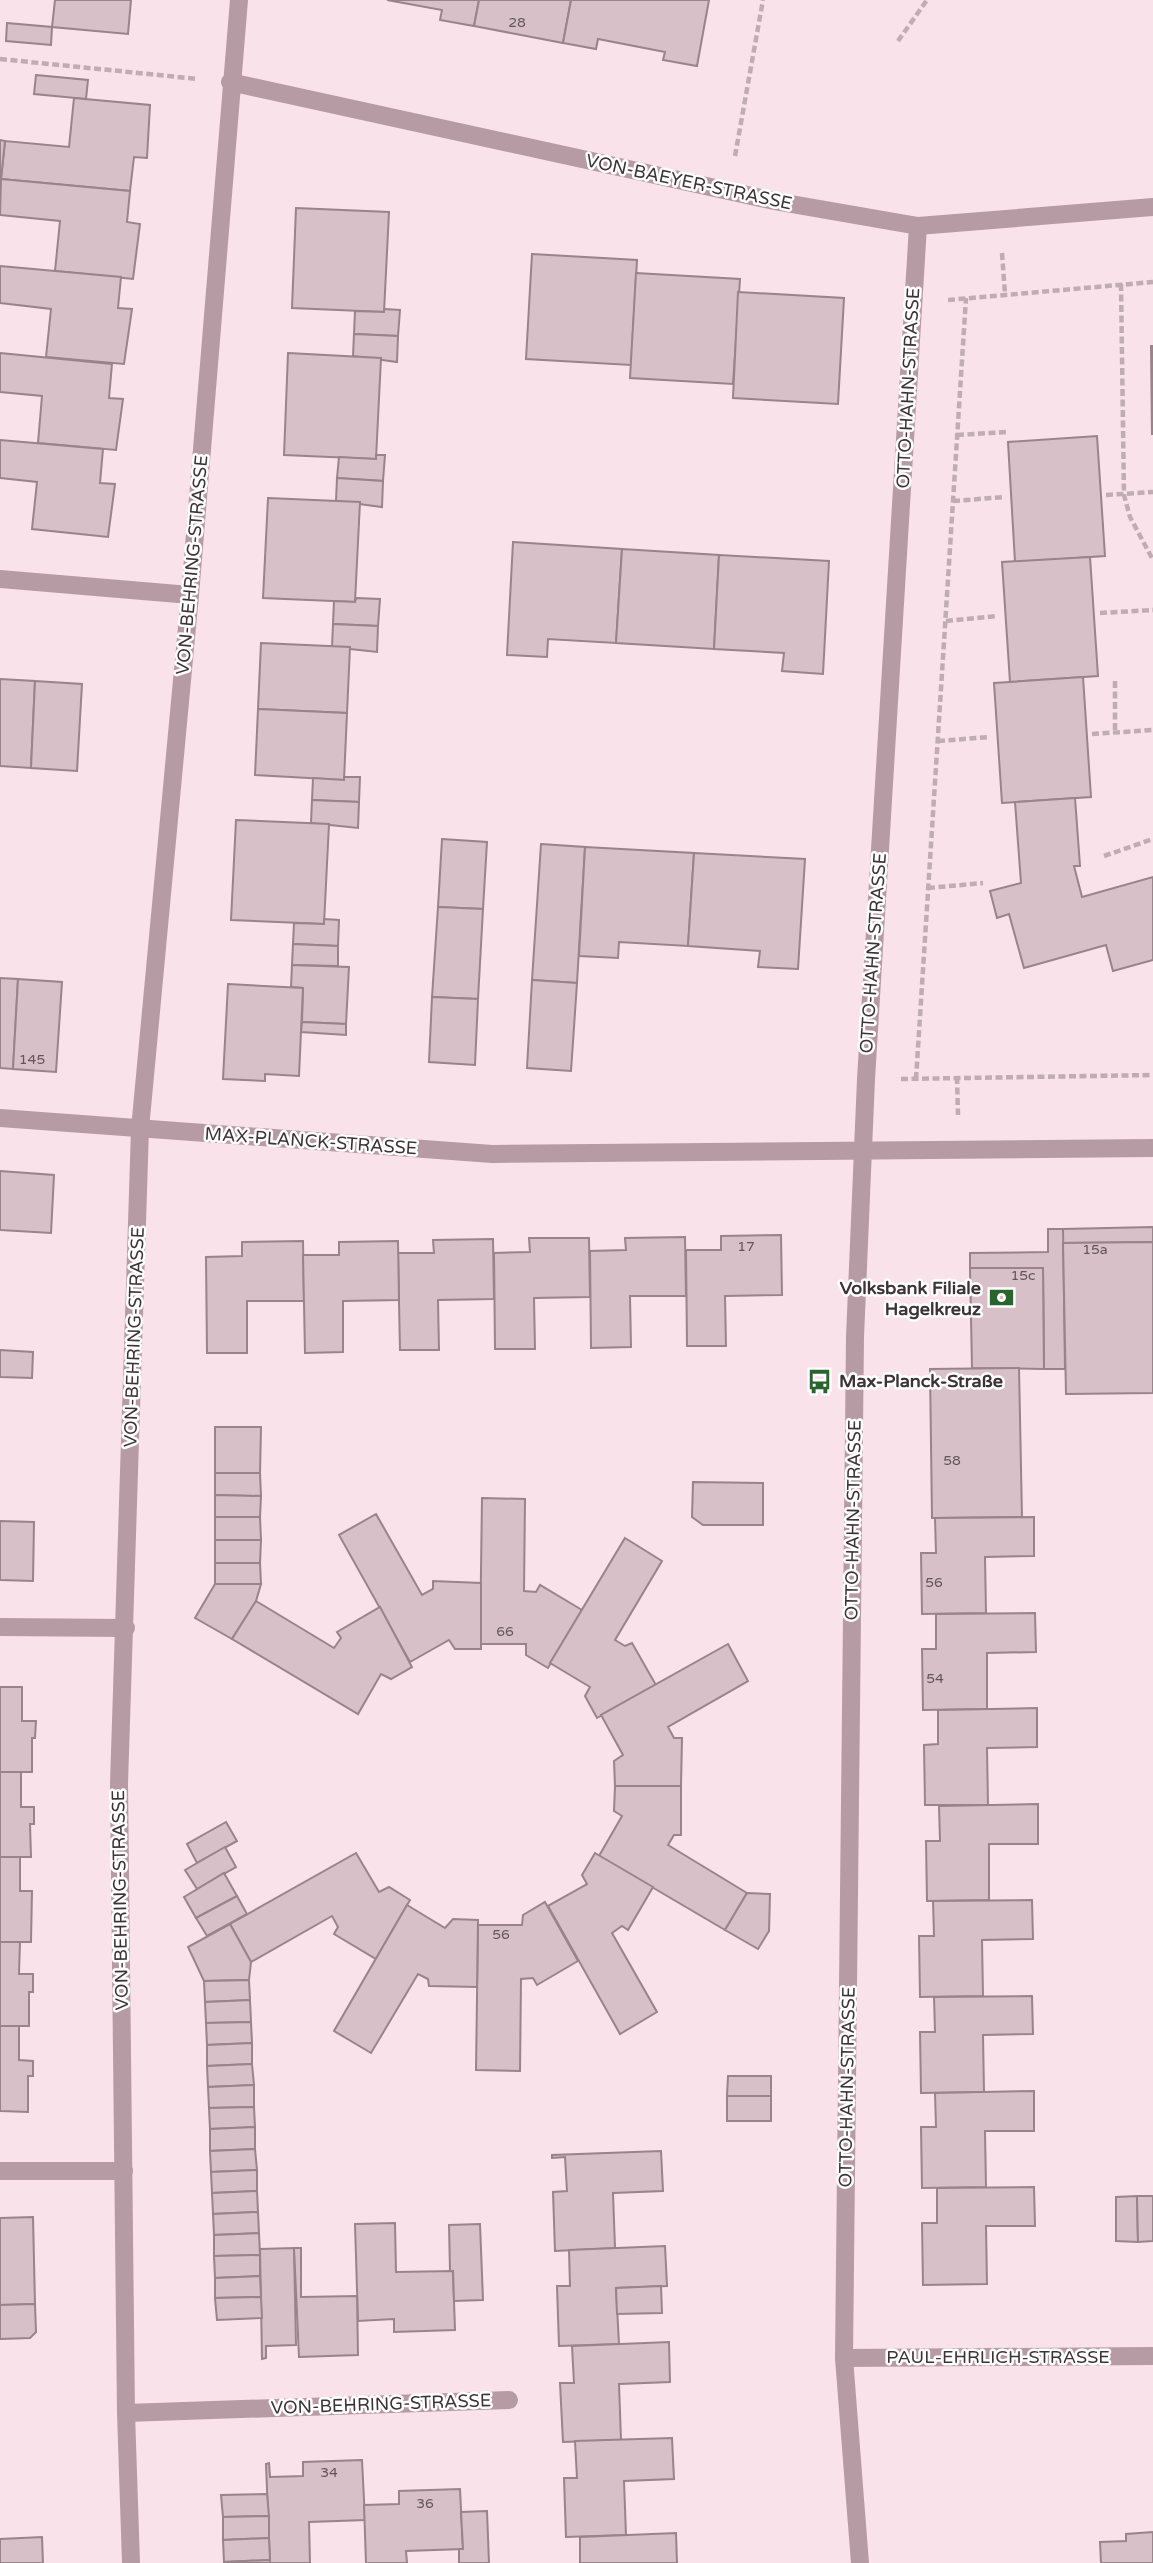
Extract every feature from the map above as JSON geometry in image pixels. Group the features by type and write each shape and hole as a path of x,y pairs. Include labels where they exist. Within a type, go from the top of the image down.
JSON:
{"street":[{"name":"VON-BEHRING-STRASSE","path":"131,2563 119,1784 140,1129 190,595 230,82 239,0"},
{"name":"VON-BAEYER-STRASSE","path":"230,82 729,191 918,226 1153,207"},
{"name":"OTTO-HAHN-STRASSE","path":"860,2563 844,2357 855,1337 866,1079 918,226"},
{"path":"0,579 190,595"},
{"path":"0,1118 140,1129"},
{"name":"MAX-PLANCK-STRASSE","path":"140,1129 492,1154 1153,1147"},
{"path":"0,1627 126,1629"},
{"path":"0,2171 124,2171"},
{"name":"PAUL-EHRLICH-STRASSE","path":"844,2357 1153,2356"},
{"name":"VON-BEHRING-STRASSE","path":"127,2413 509,2400"}],"path":[{"path":"729,191 763,0"},
{"path":"898,41 926,0"},
{"path":"0,59 230,82"},
{"path":"913,303 1153,282"},
{"path":"1121,284 1124,495 1130,517 1153,560"},
{"path":"916,1079 966,298"},
{"path":"957,435 1007,432"},
{"path":"1106,495 1153,492"},
{"path":"953,501 1005,498"},
{"path":"1100,613 1153,610"},
{"path":"945,621 997,616"},
{"path":"1115,681 1115,732"},
{"path":"1093,734 1153,730"},
{"path":"938,741 990,737"},
{"path":"1104,856 1153,839"},
{"path":"928,888 983,883"},
{"path":"866,1079 1153,1075"}],"building":[{"path":"55,0 131,0 128,34 52,27"},
{"path":"387,0 479,0 474,26 440,20 442,10"},
{"path":"479,0 571,0 563,43 474,26"},
{"path":"571,0 709,0 697,66 663,60 665,52 598,39 596,49 563,43"},
{"path":"7,23 52,27 51,45 6,41"},
{"path":"36,75 88,80 86,99 34,94"},
{"path":"74,98 150,105 147,158 134,157 130,191 1,179 5,141 69,147"},
{"path":"0,140 5,141 1,179 0,179"},
{"path":"1,179 130,191 127,222 140,224 133,279 55,271 60,221 0,215"},
{"path":"296,208 389,212 384,312 292,308"},
{"path":"532,254 637,260 631,365 526,359"},
{"path":"0,266 121,277 118,308 132,309 124,364 46,357 51,309 0,303"},
{"path":"636,273 740,279 733,384 630,378"},
{"path":"738,292 844,298 838,404 733,398"},
{"path":"384,309 400,310 398,336 354,334 355,311 384,312"},
{"path":"354,334 398,336 397,362 353,356"},
{"path":"1153,346 1153,434 1152,434"},
{"path":"0,353 112,364 109,398 123,399 116,450 38,443 42,396 0,392"},
{"path":"288,353 381,358 376,459 284,455"},
{"path":"1097,436 1105,556 1015,562 1008,442"},
{"path":"0,440 103,449 100,483 115,484 108,537 32,529 37,482 0,478"},
{"path":"376,455 385,455 383,481 337,478 339,457 376,459"},
{"path":"337,478 383,481 382,507 336,501"},
{"path":"268,498 360,502 355,602 263,598"},
{"path":"513,542 622,549 616,643 548,639 547,657 507,655"},
{"path":"622,549 719,555 714,649 616,643"},
{"path":"719,555 829,561 823,674 782,671 784,653 714,649"},
{"path":"1090,557 1098,676 1010,682 1002,562"},
{"path":"356,598 380,599 378,626 333,624 334,601 355,602"},
{"path":"333,624 378,626 377,652 332,647"},
{"path":"261,643 350,647 347,713 258,709"},
{"path":"1083,677 1091,797 1002,803 994,683"},
{"path":"0,679 35,681 31,768 0,766"},
{"path":"35,681 82,684 77,771 31,768"},
{"path":"258,709 347,713 344,780 255,775"},
{"path":"344,777 360,777 359,802 312,800 313,778 344,780"},
{"path":"1075,798 1080,866 1074,866 1082,897 1153,877 1153,960 1113,971 1106,945 1024,968 1009,914 997,918 990,891 1021,883 1015,802"},
{"path":"312,800 359,802 358,828 311,823"},
{"path":"236,820 329,824 324,924 231,920"},
{"path":"442,839 487,842 483,909 438,907"},
{"path":"541,844 585,847 577,983 532,980"},
{"path":"585,847 694,853 688,946 619,942 618,958 579,956"},
{"path":"694,853 805,859 798,969 758,967 760,951 688,946"},
{"path":"438,907 483,909 478,999 432,997"},
{"path":"324,919 339,920 338,946 293,944 294,923 324,924"},
{"path":"293,944 338,946 338,966 292,965"},
{"path":"292,965 349,967 346,1024 302,1022 303,988 291,987"},
{"path":"0,978 18,979 13,1069 0,1068"},
{"path":"18,979 62,982 56,1072 13,1069"},
{"path":"532,980 577,983 571,1071 527,1068"},
{"path":"228,984 303,988 299,1076 265,1074 265,1081 223,1079"},
{"path":"432,997 478,999 475,1065 429,1062"},
{"path":"302,1022 346,1024 346,1035 301,1032"},
{"path":"0,1171 54,1175 51,1233 0,1230"},
{"path":"1153,1227 1153,1242 1063,1243 1063,1229"},
{"path":"1048,1229 1063,1229 1065,1369 1044,1369 1043,1268 970,1268 970,1253 1048,1252"},
{"path":"781,1235 782,1295 725,1296 726,1346 687,1346 686,1250 721,1250 721,1236"},
{"path":"685,1237 686,1296 630,1296 631,1347 591,1348 590,1251 626,1250 625,1238"},
{"path":"529,1238 589,1238 590,1297 534,1298 535,1349 495,1349 494,1253 530,1252"},
{"path":"493,1239 494,1299 438,1300 439,1350 400,1350 398,1253 434,1253 433,1240"},
{"path":"303,1241 304,1301 247,1301 247,1353 207,1353 206,1257 242,1256 242,1242"},
{"path":"398,1241 399,1300 343,1301 343,1352 305,1353 303,1255 339,1255 339,1242"},
{"path":"1153,1242 1153,1393 1066,1394 1063,1243"},
{"path":"970,1268 1043,1268 1044,1369 972,1368"},
{"path":"0,1350 33,1352 32,1378 0,1377"},
{"path":"1019,1368 1022,1517 932,1518 930,1369"},
{"path":"215,1427 261,1427 260,1473 215,1473"},
{"path":"215,1473 260,1473 261,1496 215,1495"},
{"path":"693,1482 763,1483 763,1525 703,1525 692,1517"},
{"path":"215,1495 261,1496 260,1517 215,1517"},
{"path":"482,1498 525,1499 524,1591 536,1592 540,1585 582,1610 548,1668 526,1655 526,1644 480,1644"},
{"path":"376,1514 422,1595 433,1589 433,1581 481,1583 481,1649 455,1649 449,1640 410,1662 339,1535"},
{"path":"215,1517 260,1517 261,1540 215,1540"},
{"path":"1034,1517 1034,1556 985,1557 986,1613 922,1614 921,1553 936,1553 935,1518"},
{"path":"0,1521 34,1522 33,1581 0,1580"},
{"path":"625,1538 662,1561 615,1640 625,1646 632,1643 656,1685 597,1718 585,1696 590,1687 550,1663"},
{"path":"215,1540 261,1540 260,1563 215,1563"},
{"path":"215,1563 260,1563 261,1584 215,1584"},
{"path":"215,1584 261,1584 256,1601 232,1639 195,1618"},
{"path":"256,1601 334,1648 341,1638 337,1632 380,1607 412,1667 391,1679 381,1674 358,1714 232,1639"},
{"path":"1035,1613 1036,1652 987,1653 987,1709 923,1710 922,1649 936,1649 936,1614"},
{"path":"728,1644 748,1681 668,1727 674,1738 682,1738 681,1786 615,1786 614,1761 623,1755 601,1715"},
{"path":"0,1687 22,1687 22,1721 36,1721 35,1738 32,1738 32,1772 0,1772"},
{"path":"1037,1708 1037,1747 987,1748 988,1805 925,1805 924,1745 938,1744 938,1710"},
{"path":"0,1772 21,1772 21,1807 34,1807 34,1824 30,1824 31,1857 0,1857"},
{"path":"615,1786 681,1786 681,1835 674,1835 668,1845 747,1893 725,1930 599,1856 622,1816 614,1811"},
{"path":"1038,1804 1038,1844 989,1844 989,1900 927,1901 926,1841 940,1841 939,1806"},
{"path":"226,1822 237,1841 197,1863 187,1844"},
{"path":"225,1847 236,1867 197,1889 185,1870"},
{"path":"356,1853 379,1892 389,1887 410,1900 376,1959 334,1934 338,1927 332,1916 251,1962 230,1924"},
{"path":"595,1853 653,1887 628,1930 622,1926 612,1933 657,2012 620,2034 548,1906 587,1884 582,1875"},
{"path":"0,1857 20,1857 20,1891 32,1891 31,1942 0,1942"},
{"path":"224,1873 237,1896 196,1918 184,1897"},
{"path":"747,1893 770,1894 769,1931 758,1949 725,1930"},
{"path":"237,1896 247,1914 207,1936 196,1918"},
{"path":"1032,1900 1033,1939 982,1940 983,1996 920,1997 919,1936 934,1936 933,1901"},
{"path":"545,1902 578,1961 537,1985 533,1978 521,1979 520,2071 476,2070 478,1925 522,1925 523,1915"},
{"path":"407,1905 445,1928 453,1919 478,1920 477,1987 429,1986 428,1979 418,1974 371,2053 334,2031"},
{"path":"230,1924 251,1962 249,1980 204,1981 188,1947"},
{"path":"0,1942 20,1942 19,1974 33,1974 33,1992 29,1992 29,2026 0,2026"},
{"path":"249,1980 250,2000 205,2002 204,1981"},
{"path":"1032,1996 1033,2034 983,2035 984,2092 921,2093 920,2032 935,2032 934,1997"},
{"path":"250,2000 251,2022 206,2023 205,2002"},
{"path":"251,2022 252,2043 207,2045 206,2023"},
{"path":"0,2026 19,2026 19,2060 33,2061 33,2076 28,2076 28,2112 0,2111"},
{"path":"252,2043 252,2064 207,2066 207,2045"},
{"path":"252,2064 254,2085 208,2087 207,2066"},
{"path":"728,2076 771,2076 771,2096 727,2096"},
{"path":"254,2085 254,2107 209,2108 208,2087"},
{"path":"1034,2091 1034,2131 985,2131 986,2187 922,2188 921,2127 936,2127 935,2093"},
{"path":"727,2096 771,2096 771,2121 727,2121"},
{"path":"254,2107 255,2127 210,2129 209,2108"},
{"path":"255,2127 255,2149 210,2151 210,2129"},
{"path":"255,2149 257,2170 211,2172 210,2151"},
{"path":"661,2151 663,2191 613,2193 615,2248 555,2251 553,2192 567,2191 565,2157 552,2158 552,2155"},
{"path":"257,2170 257,2191 212,2193 211,2172"},
{"path":"1034,2187 1035,2226 986,2226 987,2284 923,2285 922,2223 937,2223 937,2188"},
{"path":"257,2191 258,2212 213,2214 212,2193"},
{"path":"1137,2196 1138,2242 1116,2241 1116,2197"},
{"path":"1137,2196 1153,2196 1153,2241 1138,2242"},
{"path":"258,2212 259,2233 214,2235 213,2214"},
{"path":"33,2217 35,2304 0,2305 0,2218"},
{"path":"395,2223 396,2272 453,2271 455,2330 394,2332 394,2319 358,2321 355,2224"},
{"path":"480,2224 483,2300 454,2301 449,2225"},
{"path":"259,2233 260,2255 214,2256 214,2235"},
{"path":"665,2246 667,2286 616,2288 619,2344 559,2346 557,2286 570,2286 569,2250"},
{"path":"294,2248 296,2345 266,2346 266,2358 262,2359 260,2249"},
{"path":"294,2248 301,2248 301,2297 357,2296 358,2355 299,2357"},
{"path":"260,2255 260,2276 215,2278 214,2256"},
{"path":"260,2276 261,2297 215,2298 215,2278"},
{"path":"661,2286 662,2313 617,2314 616,2288"},
{"path":"261,2297 262,2318 217,2320 215,2298"},
{"path":"35,2304 36,2332 30,2338 0,2339 0,2305"},
{"path":"669,2342 670,2382 619,2384 621,2440 563,2442 560,2383 574,2383 572,2346"},
{"path":"672,2438 674,2479 624,2481 626,2535 566,2537 564,2478 577,2478 575,2441"},
{"path":"362,2460 365,2520 309,2522 310,2563 270,2563 266,2464 269,2463 270,2477 303,2476 303,2462"},
{"path":"460,2489 463,2549 406,2551 407,2563 366,2563 364,2505 399,2504 399,2491"},
{"path":"267,2494 269,2516 223,2517 221,2495"},
{"path":"487,2511 489,2563 459,2563 459,2549 463,2549 461,2512"},
{"path":"269,2516 269,2538 223,2540 223,2517"},
{"path":"1153,2532 1153,2563 1101,2563 1100,2542 1126,2541 1126,2534"},
{"path":"676,2533 677,2563 580,2563 580,2537"},
{"path":"42,2537 43,2563 0,2563 0,2539"},
{"path":"269,2538 270,2560 224,2562 223,2540"},
{"path":"270,2560 270,2563 224,2563 224,2562"}],"place":[{"name":"Volksbank Filiale Hagelkreuz","path":"1001,1298"},
{"name":"Max-Planck-Straße","path":"819,1381"}]}
